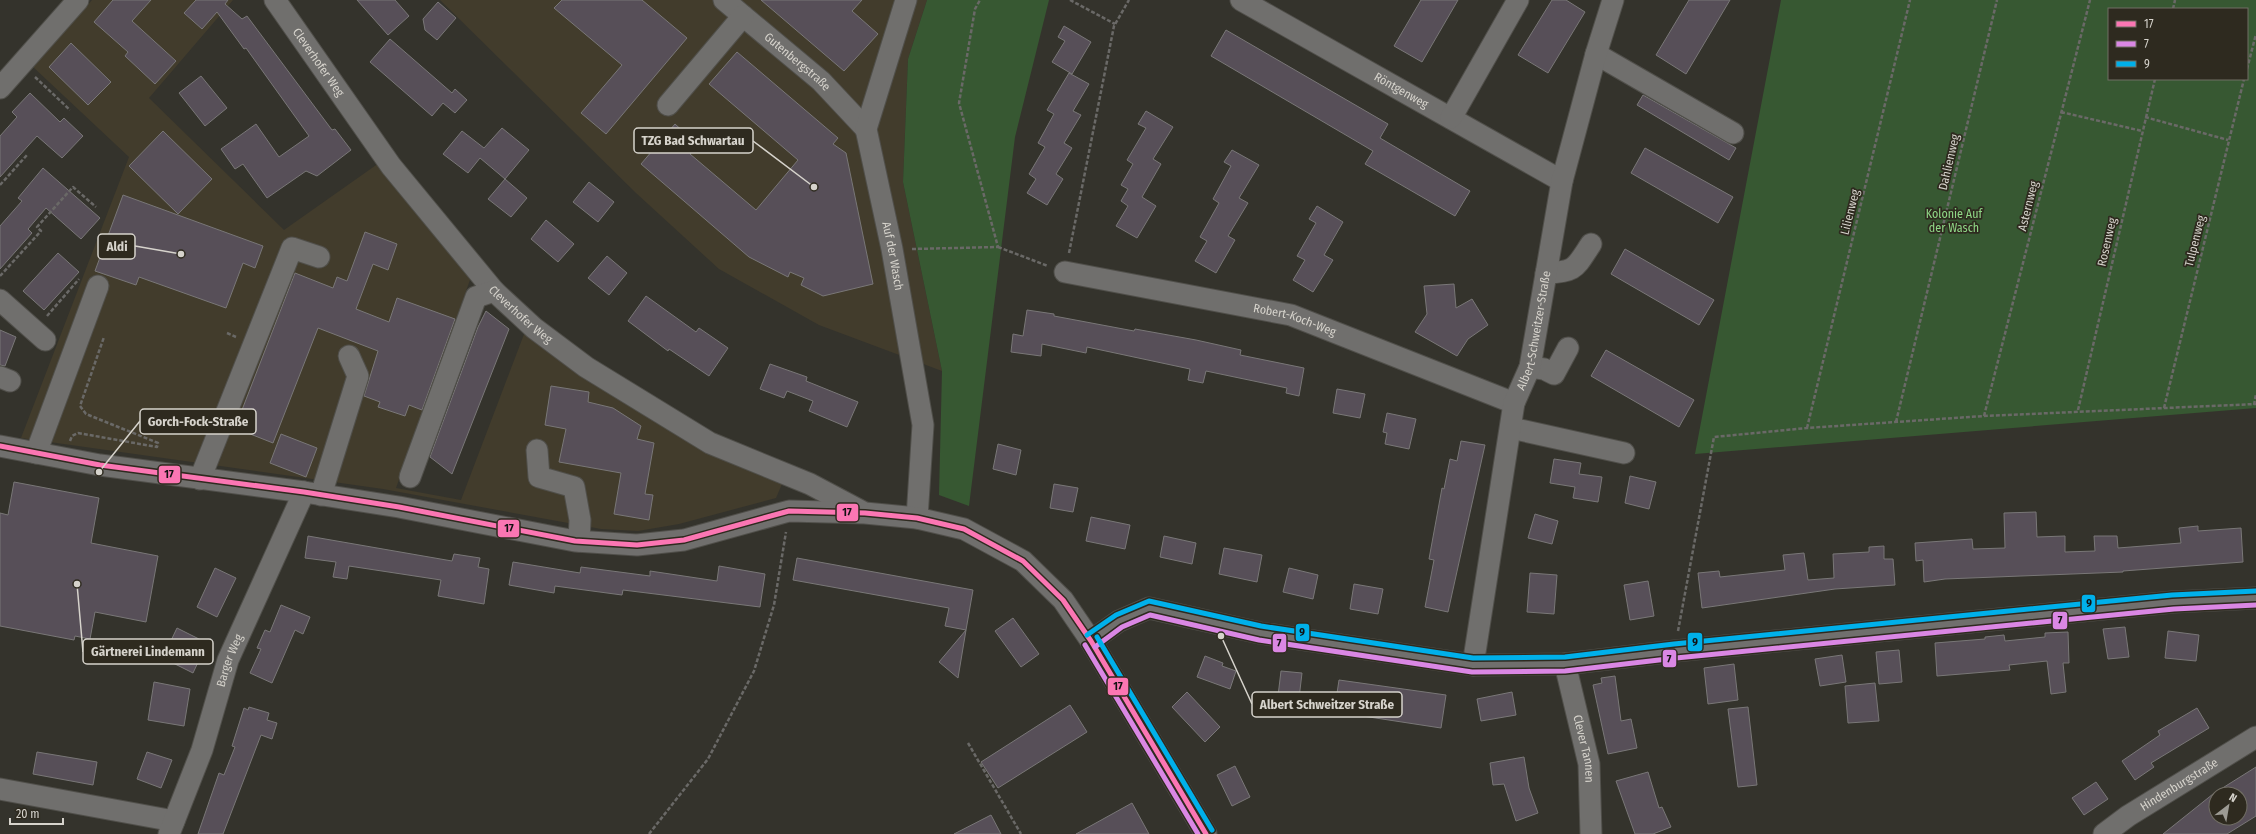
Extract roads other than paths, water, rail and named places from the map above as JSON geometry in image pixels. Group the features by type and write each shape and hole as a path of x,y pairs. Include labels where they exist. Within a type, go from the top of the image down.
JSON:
{"street":[{"path":"0,88 78,0"},
{"name":"Cleverhofer Weg","path":"275,0 391,166 494,291 534,328 586,367 710,443 810,484 865,513"},
{"name":"Gutenbergstraße","path":"724,0 821,81 866,129"},
{"name":"Auf der Wasch","path":"906,0 866,129 892,249 923,425 917,518"},
{"name":"Röntgenweg","path":"1240,0 1562,181"},
{"path":"1452,118 1518,0"},
{"name":"Albert-Schweitzer-Straße","path":"1473,665 1514,403 1530,367 1562,181 1596,54 1613,0"},
{"path":"668,105 743,16"},
{"path":"1596,54 1734,133"},
{"path":"1546,273 1567,273 1578,263 1591,244"},
{"path":"200,479 292,248 319,257"},
{"name":"Robert-Koch-Weg","path":"1065,272 1291,315 1514,403"},
{"path":"36,453 89,282"},
{"path":"410,477 476,297 494,291"},
{"path":"0,300 40,336"},
{"path":"1530,367 1544,369 1554,374 1568,348"},
{"name":"Barger Weg","path":"171,828 202,750 228,660 312,494 358,376 349,356"},
{"path":"1510,428 1624,453"},
{"path":"0,446 65,458 200,479 399,507 579,541 637,545 684,540 789,511 865,513 917,518 964,529 1023,561 1063,600 1091,641 1206,834"},
{"path":"537,450 539,477 574,487 580,520 579,541"},
{"path":"1091,641 1119,621 1149,608 1260,633 1473,665 1565,664 1675,651 2173,602 2256,598"},
{"name":"Clever Tannen","path":"1565,664 1589,764 1591,834"},
{"name":"Hindenburgstraße","path":"2104,834 2128,816 2256,737"},
{"path":"0,789 171,828"}],"place":[{"name":"TZG Bad Schwartau","path":"814,187"},
{"name":"Aldi","path":"181,254"},
{"name":"Gorch-Fock-Straße","path":"99,472"},
{"name":"Gärtnerei Lindemann","path":"77,584"},
{"name":"Albert Schweitzer Straße","path":"1221,636"}],"park label":[{"name":"Kolonie Auf der Wasch","path":"1954,221"}]}
